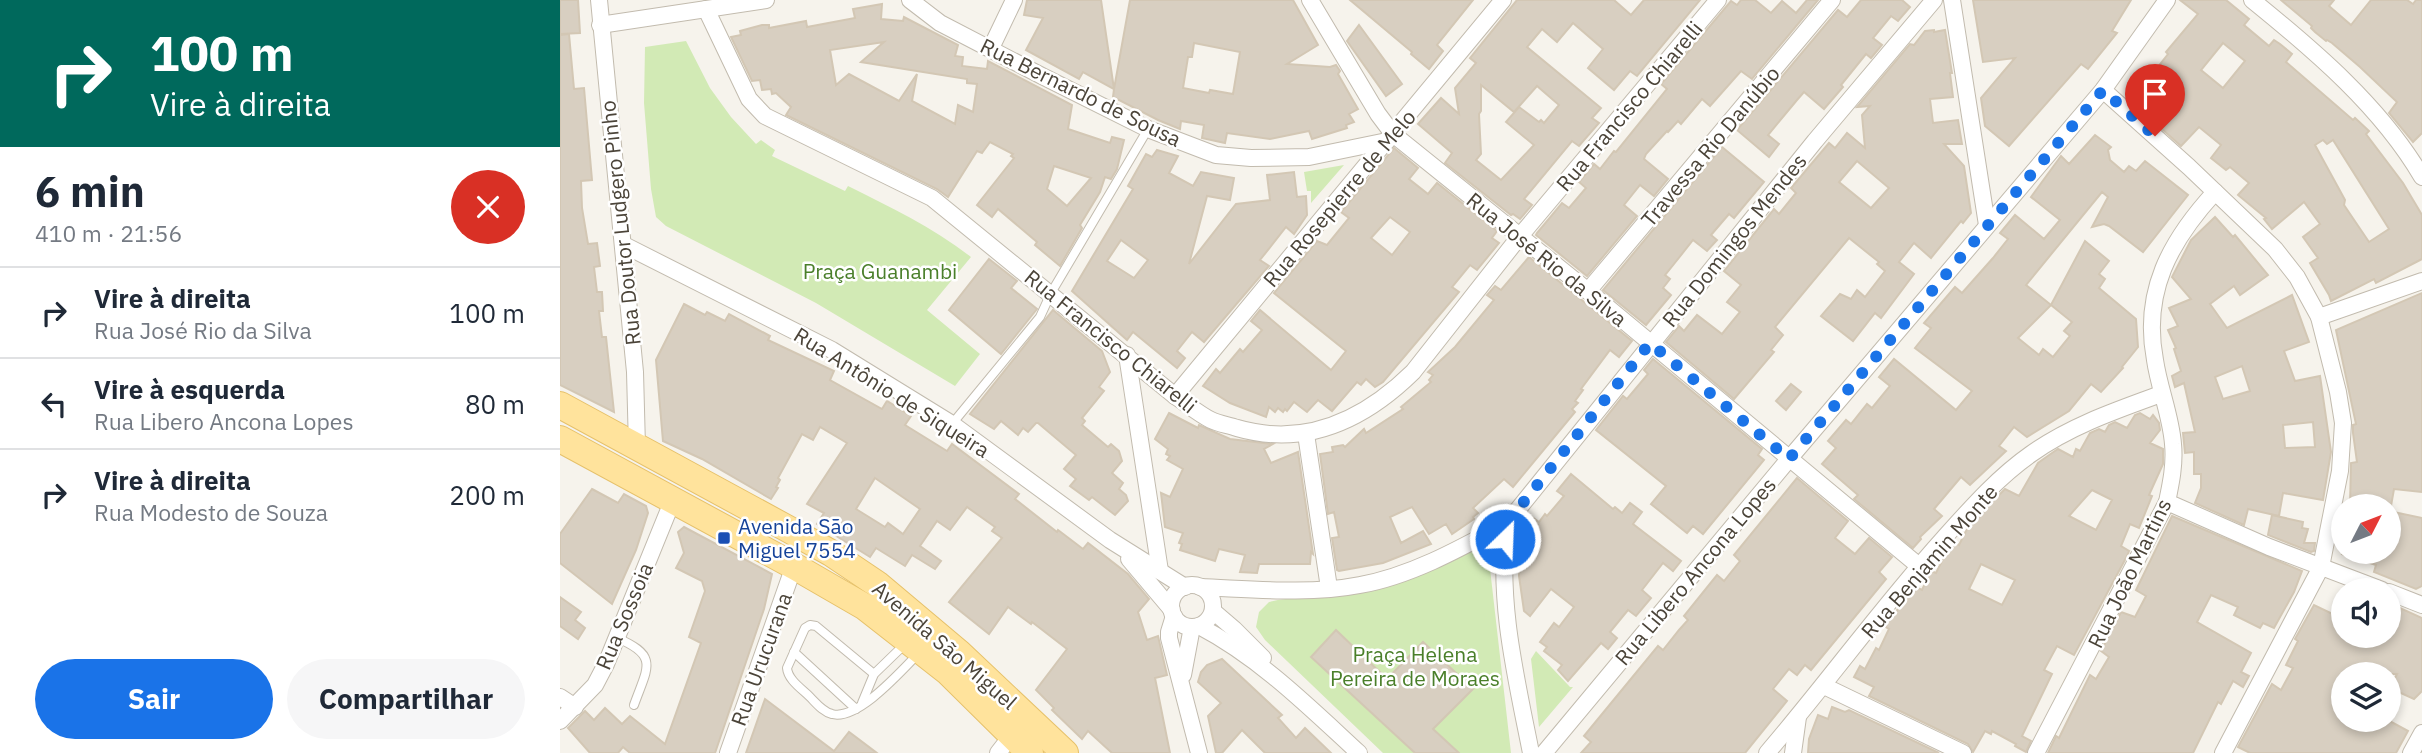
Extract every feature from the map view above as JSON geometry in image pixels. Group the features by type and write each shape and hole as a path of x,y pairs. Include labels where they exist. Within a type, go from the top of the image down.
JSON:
{"main road":[{"name":"Avenida São Miguel","path":"560,405 821,547 877,584 959,653 1065,753"},
{"name":"Avenida São Miguel","path":"560,439 865,607 916,646 1014,747"}],"street":[{"name":"Rua Doutor Ludgero Pinho","path":"599,0 635,372 637,447"},
{"path":"600,25 766,0"},
{"name":"Rua Bernardo de Sousa","path":"910,0 940,23 1042,76 1148,129 1216,155 1251,158 1309,156 1390,138"},
{"path":"991,48 1014,0"},
{"name":"Rua José Rio da Silva","path":"1310,0 1390,138 1588,291 1919,566"},
{"name":"Rua Rosepierre de Melo","path":"1175,396 1503,0"},
{"name":"Rua Francisco Chiarelli","path":"706,9 749,99 765,116 932,198 1175,396 1212,420 1260,435 1306,434 1355,417 1396,388 1413,372 1520,236 1718,0"},
{"name":"Travessa Rio Danúbio","path":"1588,291 1832,0"},
{"name":"Rua Domingos Mendes","path":"1192,587 1277,590 1359,585 1393,576 1463,547 1507,523 1650,343 1934,0"},
{"path":"1952,0 1987,225"},
{"name":"Rua Libero Ancona Lopes","path":"1544,753 1789,459 2103,90 2167,0"},
{"path":"2252,0 2321,59 2368,105 2393,133 2422,177"},
{"path":"2103,90 2275,248 2297,277 2319,317 2338,392 2343,424 2340,471 2321,567 2223,753"},
{"name":"Rua João Martins","path":"2036,753 2168,502 2174,462 2173,441 2154,357 2152,323 2157,288 2177,238 2215,192"},
{"name":"Rua Antônio de Siqueira","path":"624,246 832,351 952,425 1110,540 1192,587"},
{"path":"2319,317 2422,281"},
{"path":"1127,355 1160,571"},
{"name":"Rua Benjamin Monte","path":"1767,753 1919,566 1961,519 2031,453 2105,414 2161,394"},
{"path":"1306,434 1329,588"},
{"name":"Rua Sossoia","path":"560,721 595,685 672,502"},
{"path":"2168,502 2269,547 2350,578"},
{"path":"1507,523 1503,555 1504,594 1510,648 1531,753"},
{"name":"Rua Antônio de Siqueira","path":"1110,540 1154,586 1173,613"},
{"name":"Rua Urucurana","path":"728,753 794,566"},
{"path":"1199,753 1169,638 1174,596 1192,587 1210,596 1213,607 1297,696 1359,753"},
{"name":"Rua Domingos Mendes","path":"1213,607 1277,590"},
{"path":"2401,597 2422,605"},
{"path":"1183,685 1184,662 1196,627 1210,617 1213,607"},
{"path":"1173,613 1185,626 1196,627 1226,640 1297,696"},
{"path":"1824,686 1963,753"},
{"path":"560,697 575,708"},
{"path":"1793,753 1798,718"},
{"path":"2411,753 2422,733"}],"lane":[{"path":"952,425 1040,317 1051,293 1148,129"},
{"path":"874,674 816,626 810,625 805,628 787,668 788,673 821,708 831,714 846,715 885,688 916,646"},
{"path":"617,638 640,648 647,659 646,671 634,705"},
{"path":"859,706 874,674 916,646"},
{"path":"794,652 859,706"}],"green space":[{"name":"Praça Guanambi","path":"686,41 710,88 731,117 756,144 761,140 775,150 772,156 845,191 848,186 896,210 971,257 927,310 980,354 955,386 816,303 666,226 656,217 644,103 645,47"},
{"path":"1344,165 1311,203 1311,191 1307,191 1304,172"},
{"name":"Praça Helena Pereira de Moraes","path":"1482,545 1488,551 1511,753 1383,753 1265,640 1256,627 1259,612 1269,602 1326,597 1373,588 1428,570"},
{"path":"1536,651 1573,687 1539,727 1531,659"}],"building":[{"path":"560,0 578,0 580,33 560,34"},
{"path":"1027,0 1101,0 1114,89 1083,72 1079,79 1026,50 1043,18 1024,15"},
{"path":"1130,0 1293,0 1318,45 1287,64 1330,67 1336,65 1340,71 1338,74 1358,109 1349,114 1354,122 1346,125 1347,128 1312,139 1309,131 1270,139 1227,133 1225,143 1202,138 1204,125 1181,121 1180,129 1113,97","holes":["1194,43 1240,52 1233,94 1183,88 1188,57 1192,57"]},
{"path":"1350,0 1473,0 1437,45 1443,51 1429,69"},
{"path":"1517,0 1614,0 1631,15 1644,0 1700,0 1637,76 1630,71 1614,90 1588,68 1603,49 1573,23 1557,42 1542,29 1527,47 1601,108 1592,118 1599,123 1579,146 1572,141 1524,199 1532,205 1520,219 1511,215 1445,163 1452,153 1418,124 1441,98 1459,114 1455,88 1476,63 1470,58","holes":["1481,85 1514,112 1537,86 1559,105 1544,123 1519,107 1506,122 1534,145 1501,180 1476,160 1481,154"]},
{"path":"1741,0 1755,0 1771,13 1782,1 1796,13 1807,0 1818,0 1752,79 1741,71 1710,106 1702,99 1681,124 1678,121 1646,154 1644,159 1668,179 1654,196 1640,185 1624,205 1637,216 1587,276 1536,235 1537,233 1562,203 1569,208 1586,188 1579,182 1594,164 1600,169 1614,151 1616,152 1667,89 1661,84 1731,1 1737,5"},
{"path":"1861,0 1902,0 1910,7 1898,21 1891,16 1873,38 1882,45 1871,58 1866,54 1824,109 1804,92 1768,135 1779,144 1769,157 1737,130 1838,10 1847,17"},
{"path":"1973,0 2131,0 2112,31 2117,33 2088,69 2081,64 2009,146 1985,126 1981,98 2015,58 1983,62"},
{"path":"2180,0 2226,0 2249,19 2244,25 2269,46 2274,40 2292,54 2286,62 2369,131 2366,134 2403,183 2422,215 2422,259 2376,283 2374,279 2331,301 2310,263 2318,258 2303,237 2320,224 2304,202 2272,229 2264,219 2266,218 2238,195 2249,183 2230,167 2226,170 2211,158 2221,145 2199,127 2181,146 2133,103 2132,100 2168,54 2166,52 2198,14","holes":["2223,43 2245,61 2223,88 2201,70","2323,140 2327,144 2333,140 2389,229 2369,242 2344,205 2345,200 2315,145"]},
{"path":"2281,0 2334,0 2329,6 2351,25 2371,0 2407,0 2413,4 2416,0 2422,0 2422,133 2413,142 2389,113 2397,102"},
{"path":"882,4 881,19 903,21 904,17 958,45 955,56 963,57 962,66 987,69 988,61 1072,105 1068,129 1110,143 1112,137 1124,140 1117,169 1111,179 1105,177 1100,192 1080,225 1082,228 1060,266 1035,245 1037,242 998,209 992,217 977,205 1014,158 1011,156 1013,154 990,142 982,153 977,151 948,197 937,189 786,115 791,107 776,93 772,94 771,89 762,90 760,80 752,81 731,37 741,35 740,31 762,25 769,25 769,28 806,21 807,27 855,18 853,9","holes":["884,42 861,62 967,79 967,83 977,84 973,112 958,105 955,124 912,101 917,74 899,101 849,74 836,85 830,50","1054,166 1091,178 1067,206 1047,189"]},
{"path":"1359,25 1402,84 1386,96 1347,41"},
{"path":"1945,30 1953,97 1930,99 1933,123 1958,120 1962,144 1944,144 1964,166 1971,213 1963,223 1961,221 1931,258 1914,243 1899,262 1914,274 1881,318 1875,313 1853,341 1821,316 1840,294 1851,299 1857,290 1865,297 1885,271 1877,264 1879,262 1849,238 1775,327 1783,335 1771,350 1774,352 1734,399 1666,342 1679,326 1684,331 1697,315 1722,334 1740,312 1727,302 1741,285 1724,271 1774,209 1779,214 1796,193 1791,188 1829,143 1835,148 1847,133 1865,148 1862,115 1870,106 1857,107 1910,44 1914,45 1925,31","holes":["1857,161 1889,188 1871,208 1839,182"]},
{"path":"569,34 574,89 584,88 592,180 581,181 582,208 588,244 597,243 600,266 594,267 597,292 602,292 603,311 599,311 602,337 606,337 614,412 560,385 560,35"},
{"path":"2095,135 2111,147 2108,150 2110,160 2124,172 2129,166 2136,171 2145,161 2188,195 2143,252 2109,226 2104,224 2092,227 2108,197 2102,192 2026,285 2051,305 2085,241 2109,261 2099,274 2105,279 2099,288 2136,319 2138,347 2101,392 2091,384 2069,411 2027,437 2014,427 1999,446 2006,451 1970,485 1961,477 1934,509 1942,516 1920,537 1913,548 1854,499 1858,495 1822,464 1836,448 1828,441 1846,420 1851,424 1867,404 1872,408 1890,386 1879,377 1894,359 1956,410 1972,391 1915,348 1931,328 1924,323 1955,287 1962,293 1993,258 2008,239 2000,233 2015,215 2044,239 2060,220 2031,197 2061,156 2069,164","holes":["2051,305 2072,322 2064,331 2070,336 2053,357 2043,349 2039,355 2018,338"]},
{"path":"1722,147 1764,182 1734,218 1729,214 1711,235 1717,240 1707,251 1693,240 1665,275 1670,279 1663,288 1671,295 1646,325 1603,290"},
{"path":"1394,148 1418,168 1409,179 1428,194 1437,183 1497,231 1492,238 1499,243 1477,270 1470,265 1452,287 1459,292 1383,382 1375,387 1366,379 1361,385 1357,382 1332,411 1318,400 1307,412 1294,402 1283,412 1278,408 1275,412 1269,407 1266,417 1230,403 1203,386 1216,369 1220,373 1240,349 1243,352 1262,330 1251,321 1260,310 1331,370 1346,351 1274,293 1317,241 1327,245 1349,218 1341,212","holes":["1390,217 1410,232 1392,255 1371,238"]},
{"path":"1157,150 1178,156 1169,173 1193,186 1201,172 1234,178 1230,200 1207,196 1189,264 1236,204 1270,200 1267,175 1294,172 1297,197 1306,196 1307,215 1294,234 1286,227 1260,260 1269,266 1204,342 1192,332 1177,351 1185,358 1177,368 1133,332 1127,340 1072,291 1133,189 1128,186 1146,154 1152,157","holes":["1121,240 1148,260 1134,278 1107,261"]},
{"path":"2215,217 2233,237 2235,235 2268,275 2240,295 2234,286 2210,304 2227,328 2292,295 2309,342 2284,351 2295,381 2320,376 2331,452 2323,500 2283,493 2279,516 2248,509 2244,525 2195,503 2201,488 2201,474 2194,474 2194,452 2185,453 2183,433 2195,432 2184,383 2175,387 2172,376 2181,371 2174,349 2176,348 2168,330 2178,326 2169,308 2191,299 2172,277 2191,240","holes":["2242,366 2250,391 2223,399 2215,377","2313,422 2315,447 2285,448 2283,425"]},
{"path":"1529,257 1632,341 1619,357 1610,350 1581,389 1583,390 1575,401 1578,403 1572,409 1575,412 1513,487 1504,479 1473,508 1478,513 1474,519 1452,534 1446,524 1429,534 1412,507 1390,517 1401,543 1423,531 1431,544 1383,563 1337,570 1332,538 1339,537 1334,512 1328,514 1320,454 1333,452 1332,447 1345,447 1364,429 1366,433 1403,409 1401,407 1431,382 1429,380 1433,375 1428,372 1455,347 1494,300 1487,295 1495,286 1501,290"},
{"path":"989,259 1017,281 1011,288 1037,309 1001,354 949,310"},
{"path":"2422,293 2422,492 2394,489 2393,494 2350,494 2351,463 2357,462 2353,433 2353,425 2356,424 2336,330"},
{"path":"684,304 705,315 707,312 725,321 729,314 770,336 768,340 834,371 830,380 882,409 887,401 911,416 905,425 947,451 952,444 1019,494 1015,499 1057,532 1058,530 1083,549 1088,543 1128,574 1149,599 1138,612 1147,640 1158,636 1167,675 1155,678 1170,753 1112,753 1088,731 1082,739 1036,690 1067,649 1008,607 989,634 949,602 1002,538 992,531 995,527 967,507 950,530 937,521 920,546 941,561 935,569 912,555 905,566 876,548 870,557 817,524 824,513 807,504 847,443 820,427 813,440 802,434 778,478 778,488 771,499 702,459 663,441 656,360","holes":["875,478 920,509 903,534 888,523 885,527 856,509"]},
{"path":"1053,310 1102,351 1110,372 1099,387 1104,391 1082,418 1085,421 1082,425 1108,447 1111,444 1119,451 1122,461 1112,473 1123,483 1119,489 1128,501 1115,515 1092,497 1089,500 1070,486 1076,479 1064,469 1076,455 1038,423 1028,432 1023,428 1018,435 1001,421 994,429 970,414"},
{"path":"1653,359 1762,449 1758,455 1764,460 1703,534 1693,526 1687,533 1651,504 1666,486 1596,430 1623,396 1627,399 1648,374 1644,370"},
{"path":"1791,384 1801,392 1786,410 1776,401"},
{"path":"1169,413 1198,428 1199,425 1230,439 1273,444 1264,449 1271,463 1298,452 1313,554 1311,552 1310,564 1259,564 1257,573 1240,572 1245,555 1219,549 1215,561 1180,550 1182,544 1179,543 1183,533 1165,527 1161,493 1170,497 1183,469 1167,460 1170,456 1166,454 1168,449 1155,439"},
{"path":"2140,413 2150,419 2153,415 2159,423 2160,430 2150,443 2163,449 2163,464 2149,495 2152,496 2139,528 2130,524 2121,546 2129,551 2127,556 2074,655 2057,646 2044,670 2052,674 2022,736 2031,741 2026,752 1992,731 1991,734 1985,731 1973,752 1968,744 1869,696 1874,687 1854,677 1860,666 1865,669 1876,648 1879,650 1889,629 1884,626 1916,587 1922,590 1931,571 1936,573 1947,551 1949,552 1954,542 1959,545 1968,527 1982,512 2005,489 2019,496 2038,463 2058,449 2073,457 2076,449 2080,451 2090,433 2099,429 2105,432 2109,425 2115,422 2127,428 2135,415","holes":["2092,490 2112,500 2096,530 2069,516","1981,564 2015,580 2002,605 1969,589"]},
{"path":"1571,474 1613,509 1615,507 1622,513 1630,503 1642,512 1633,524 1681,561 1673,571 1663,563 1642,590 1651,598 1636,616 1628,610 1610,632 1617,638 1608,649 1601,643 1568,681 1558,670 1562,665 1544,651 1547,647 1540,642 1554,623 1559,627 1574,607 1551,589 1530,616 1524,611 1519,576 1520,554 1524,557 1523,525 1526,516 1528,514 1539,522 1545,514 1547,516 1564,496 1557,491"},
{"path":"1797,478 1848,521 1835,538 1855,554 1869,538 1892,557 1879,572 1886,579 1811,670 1805,665 1797,675 1789,669 1773,689 1787,701 1745,753 1581,753 1591,742 1584,736 1658,646 1663,650 1688,620 1684,616 1717,575 1724,581 1740,561 1734,555"},
{"path":"592,489 618,503 624,494 646,506 648,513 636,550 612,604 560,563 560,534"},
{"path":"2401,514 2422,518 2422,586 2416,589 2401,583 2401,578 2389,578 2374,572 2376,565 2373,564 2401,564"},
{"path":"2272,515 2303,522 2302,528 2308,529 2304,543 2315,543 2314,551 2268,535"},
{"path":"2172,516 2302,571 2294,592 2274,628 2263,623 2260,628 2234,615 2238,607 2211,595 2197,622 2251,653 2241,672 2249,676 2243,687 2233,681 2221,704 2218,702 2193,753 2048,753 2056,736 2059,738 2090,675 2096,679 2109,657 2101,651 2121,612 2135,617 2146,596 2136,590"},
{"path":"684,527 772,574 764,609 715,753 630,753 623,747 618,753 590,753 568,728 585,711 594,720 605,708 622,724 630,716 665,744 701,643 689,637 705,591 702,581 676,568 684,553 678,532"},
{"path":"560,597 581,612 575,620 585,628 578,639 560,626"},
{"path":"2314,605 2331,613 2331,648 2401,648 2401,608 2422,618 2422,691 2414,699 2401,693 2401,662 2331,662 2331,732 2401,732 2401,727 2408,731 2396,753 2250,753 2238,747 2272,684 2281,690 2293,668 2286,665 2298,641 2295,639"},
{"path":"1336,630 1387,679 1423,642 1473,689 1433,729 1459,753 1415,753 1311,657"},
{"path":"1222,659 1282,715 1278,718 1296,738 1305,728 1331,753 1265,753 1242,730 1222,753 1216,753 1208,716 1221,703 1198,682 1207,665"},
{"path":"765,699 834,751 849,732 877,753 746,753"},
{"path":"1832,707 1845,712 1849,710 1939,753 1808,753 1809,739 1818,715 1828,719"}],"place":[{"name":"Avenida São Miguel 7554","path":"724,538"}],"route":[{"path":"1505,539 1507,523 1650,343 1789,459 2103,90 2155,136"}]}
